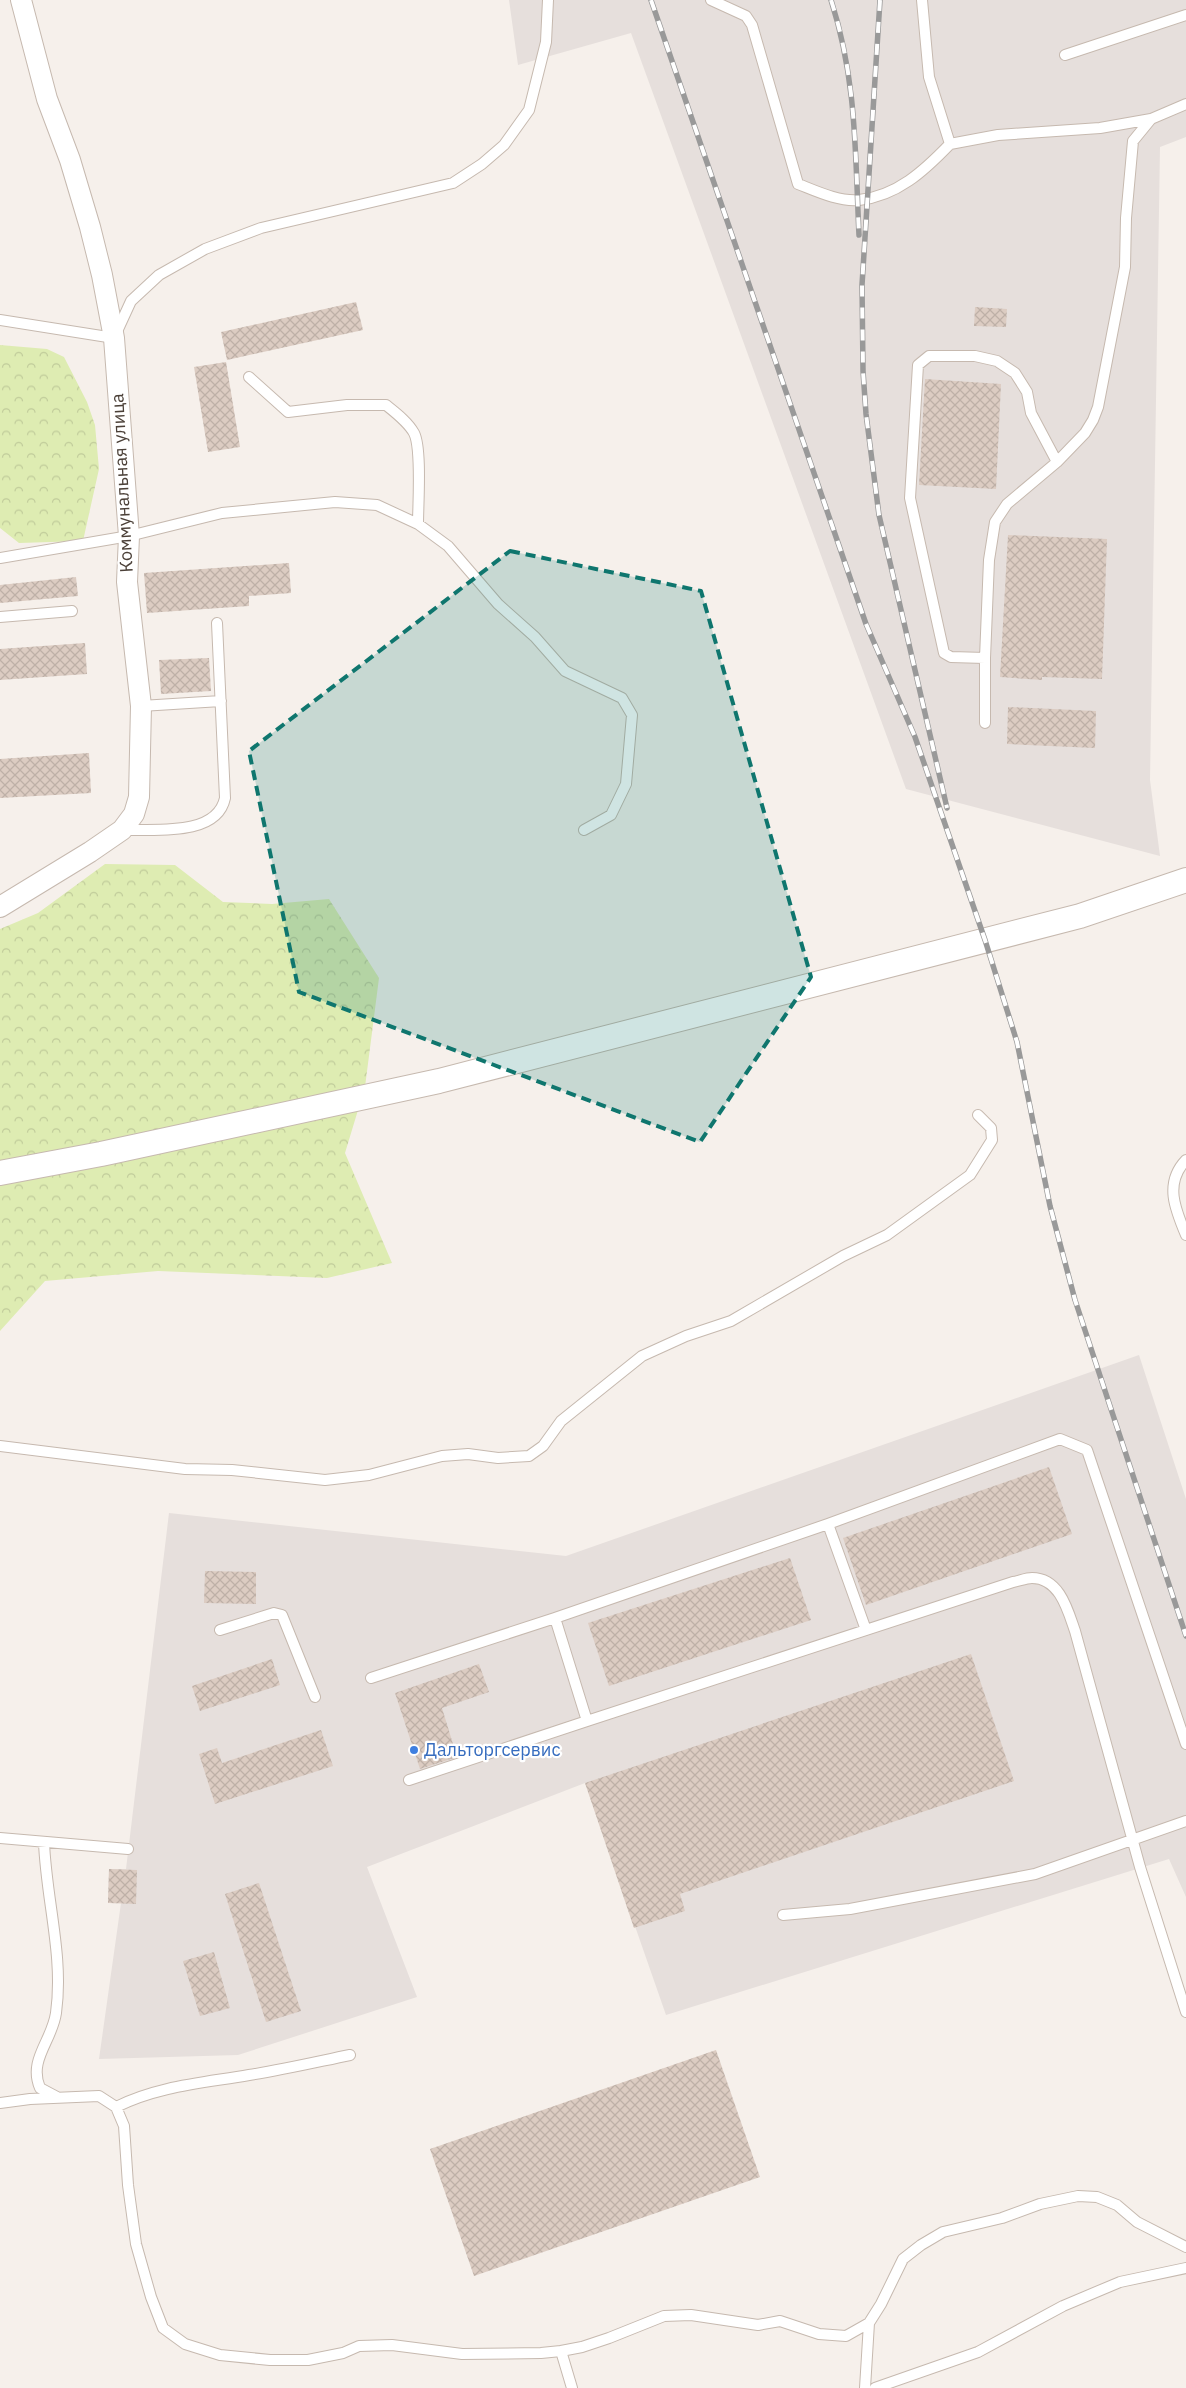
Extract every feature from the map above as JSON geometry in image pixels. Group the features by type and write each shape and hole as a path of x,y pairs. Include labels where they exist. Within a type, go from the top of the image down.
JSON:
{"street":[{"name":"Коммунальная улица","path":"0,907 90,852 122,830 134,814 139,797 141,706 127,582 129,536 114,338 102,275 90,227 70,160 47,99 21,0"},
{"path":"0,1173 101,1154 439,1081 1080,916 1186,880"}],"lane":[{"path":"0,320 114,338 130,301 160,275 205,250 261,228 453,183 482,164 504,145 529,110 546,42 548,0"},
{"path":"711,0 746,16 752,25 798,184 832,196 857,200 868,198 915,179 950,144 998,135 1100,128 1151,118 1186,104"},
{"path":"922,0 929,77 950,144"},
{"path":"1065,55 1186,15"},
{"path":"985,723 985,658 989,560 995,522 1008,504 1057,462 1085,433 1093,420 1098,407 1125,267 1126,218 1133,141 1151,118"},
{"path":"985,658 950,657 944,653 940,646 910,498 918,365 929,356 948,354 975,356 997,361 1015,373 1027,392 1030,412 1057,462"},
{"path":"249,376 288,412 347,405 386,405 415,434 418,462 418,524"},
{"path":"0,558 129,536 222,514 335,502 377,504 418,524 448,546 498,604 535,637 565,671 622,698 632,715 626,784 611,815 584,830"},
{"path":"0,617 72,611"},
{"path":"122,830 198,826 220,814 225,798 217,623"},
{"path":"141,706 222,701"},
{"path":"0,1446 185,1469 232,1470 325,1480 369,1475 442,1456 468,1454 498,1458 528,1456 544,1446 561,1421 642,1356 686,1336 731,1321 843,1256 887,1236 970,1175 992,1140 991,1128 978,1115"},
{"path":"1186,1160 1172,1182 1174,1207 1186,1234"},
{"path":"371,1678 555,1618 828,1524 1060,1439 1087,1450 1186,1744"},
{"path":"828,1524 866,1630"},
{"path":"409,1780 587,1720 1013,1582 1034,1578 1053,1585 1065,1604 1075,1631 1134,1841 1186,2012"},
{"path":"220,1630 274,1613 282,1615 315,1697"},
{"path":"555,1618 587,1720"},
{"path":"783,1916 850,1909 1035,1874 1134,1841 1186,1821"},
{"path":"0,1838 128,1849"},
{"path":"44,1842 45,1871 56,1932 58,1980 56,2013 52,2032 37,2064 35,2077 40,2088 58,2097"},
{"path":"116,2107 135,2097 162,2088 263,2073 350,2055"},
{"path":"0,2103 58,2097 98,2096 116,2107 124,2126 128,2185 136,2244 151,2297 163,2328 185,2344 220,2355 270,2360 308,2360 343,2353 359,2346 392,2345 462,2354 541,2353 582,2347 664,2316 691,2315 758,2325 780,2321 819,2334 846,2336 869,2323 881,2304 903,2259 921,2245 943,2232 1002,2218 1040,2204 1078,2196 1097,2197 1117,2205 1137,2222 1186,2247"},
{"path":"875,2388 978,2352 1064,2306 1120,2282 1186,2268"},
{"path":"865,2388 869,2323"},
{"path":"561,2351 572,2388"}],"highlighted area":[{"path":"510,551 701,591 811,977 700,1142 299,992 249,751"}],"shaded area":[{"path":"509,0 1186,0 1186,137 1160,147 1150,780 1160,856 906,789 631,33 518,65"},
{"path":"1139,1355 1186,1499 1186,1897 1169,1859 666,2015 585,1783 367,1867 417,1997 238,2055 99,2059 121,1903 108,1903 109,1869 126,1869 169,1513 566,1556"}],"green space":[{"path":"0,345 47,349 64,357 87,402 95,425 99,469 83,541 19,543 0,528"},
{"path":"105,864 175,865 223,902 272,904 329,899 379,978 365,1087 345,1153 392,1263 327,1278 158,1271 45,1281 0,1331 0,929 38,913"}],"building":[{"path":"356,302 363,330 227,360 221,332"},
{"path":"975,307 1007,309 1006,327 974,326"},
{"path":"226,362 240,447 208,452 194,367"},
{"path":"925,379 1001,384 996,489 919,485"},
{"path":"1008,535 1107,539 1102,679 1042,677 1042,680 1000,677"},
{"path":"289,563 291,593 249,596 249,606 147,613 144,573"},
{"path":"76,577 78,596 0,603 0,585"},
{"path":"85,643 87,674 0,680 0,649"},
{"path":"209,658 211,691 161,694 159,660"},
{"path":"1008,707 1096,711 1095,748 1007,744"},
{"path":"89,753 91,793 0,798 0,759"},
{"path":"1049,1467 1072,1534 866,1605 843,1538"},
{"path":"790,1558 811,1620 609,1686 588,1623"},
{"path":"205,1571 256,1572 256,1604 204,1603"},
{"path":"971,1654 1014,1781 680,1894 685,1911 634,1928 585,1783"},
{"path":"272,1659 280,1685 200,1711 192,1686"},
{"path":"479,1664 489,1692 442,1708 457,1757 420,1769 395,1693"},
{"path":"321,1730 333,1766 215,1804 199,1754 217,1748 222,1763"},
{"path":"109,1869 137,1870 136,1904 108,1903"},
{"path":"259,1883 301,2011 266,2022 225,1894"},
{"path":"214,1952 230,2008 200,2016 183,1961"},
{"path":"716,2050 760,2177 474,2276 430,2149"}],"railway":[{"path":"651,0 866,624 915,737 985,940 1017,1042 1050,1206 1075,1300 1186,1636"},
{"path":"831,0 840,30 850,88 859,235"},
{"path":"880,0 862,285 863,371 866,414 879,515 947,808"}],"place":[{"name":"Дальторгсервис","path":"414,1750"}]}
